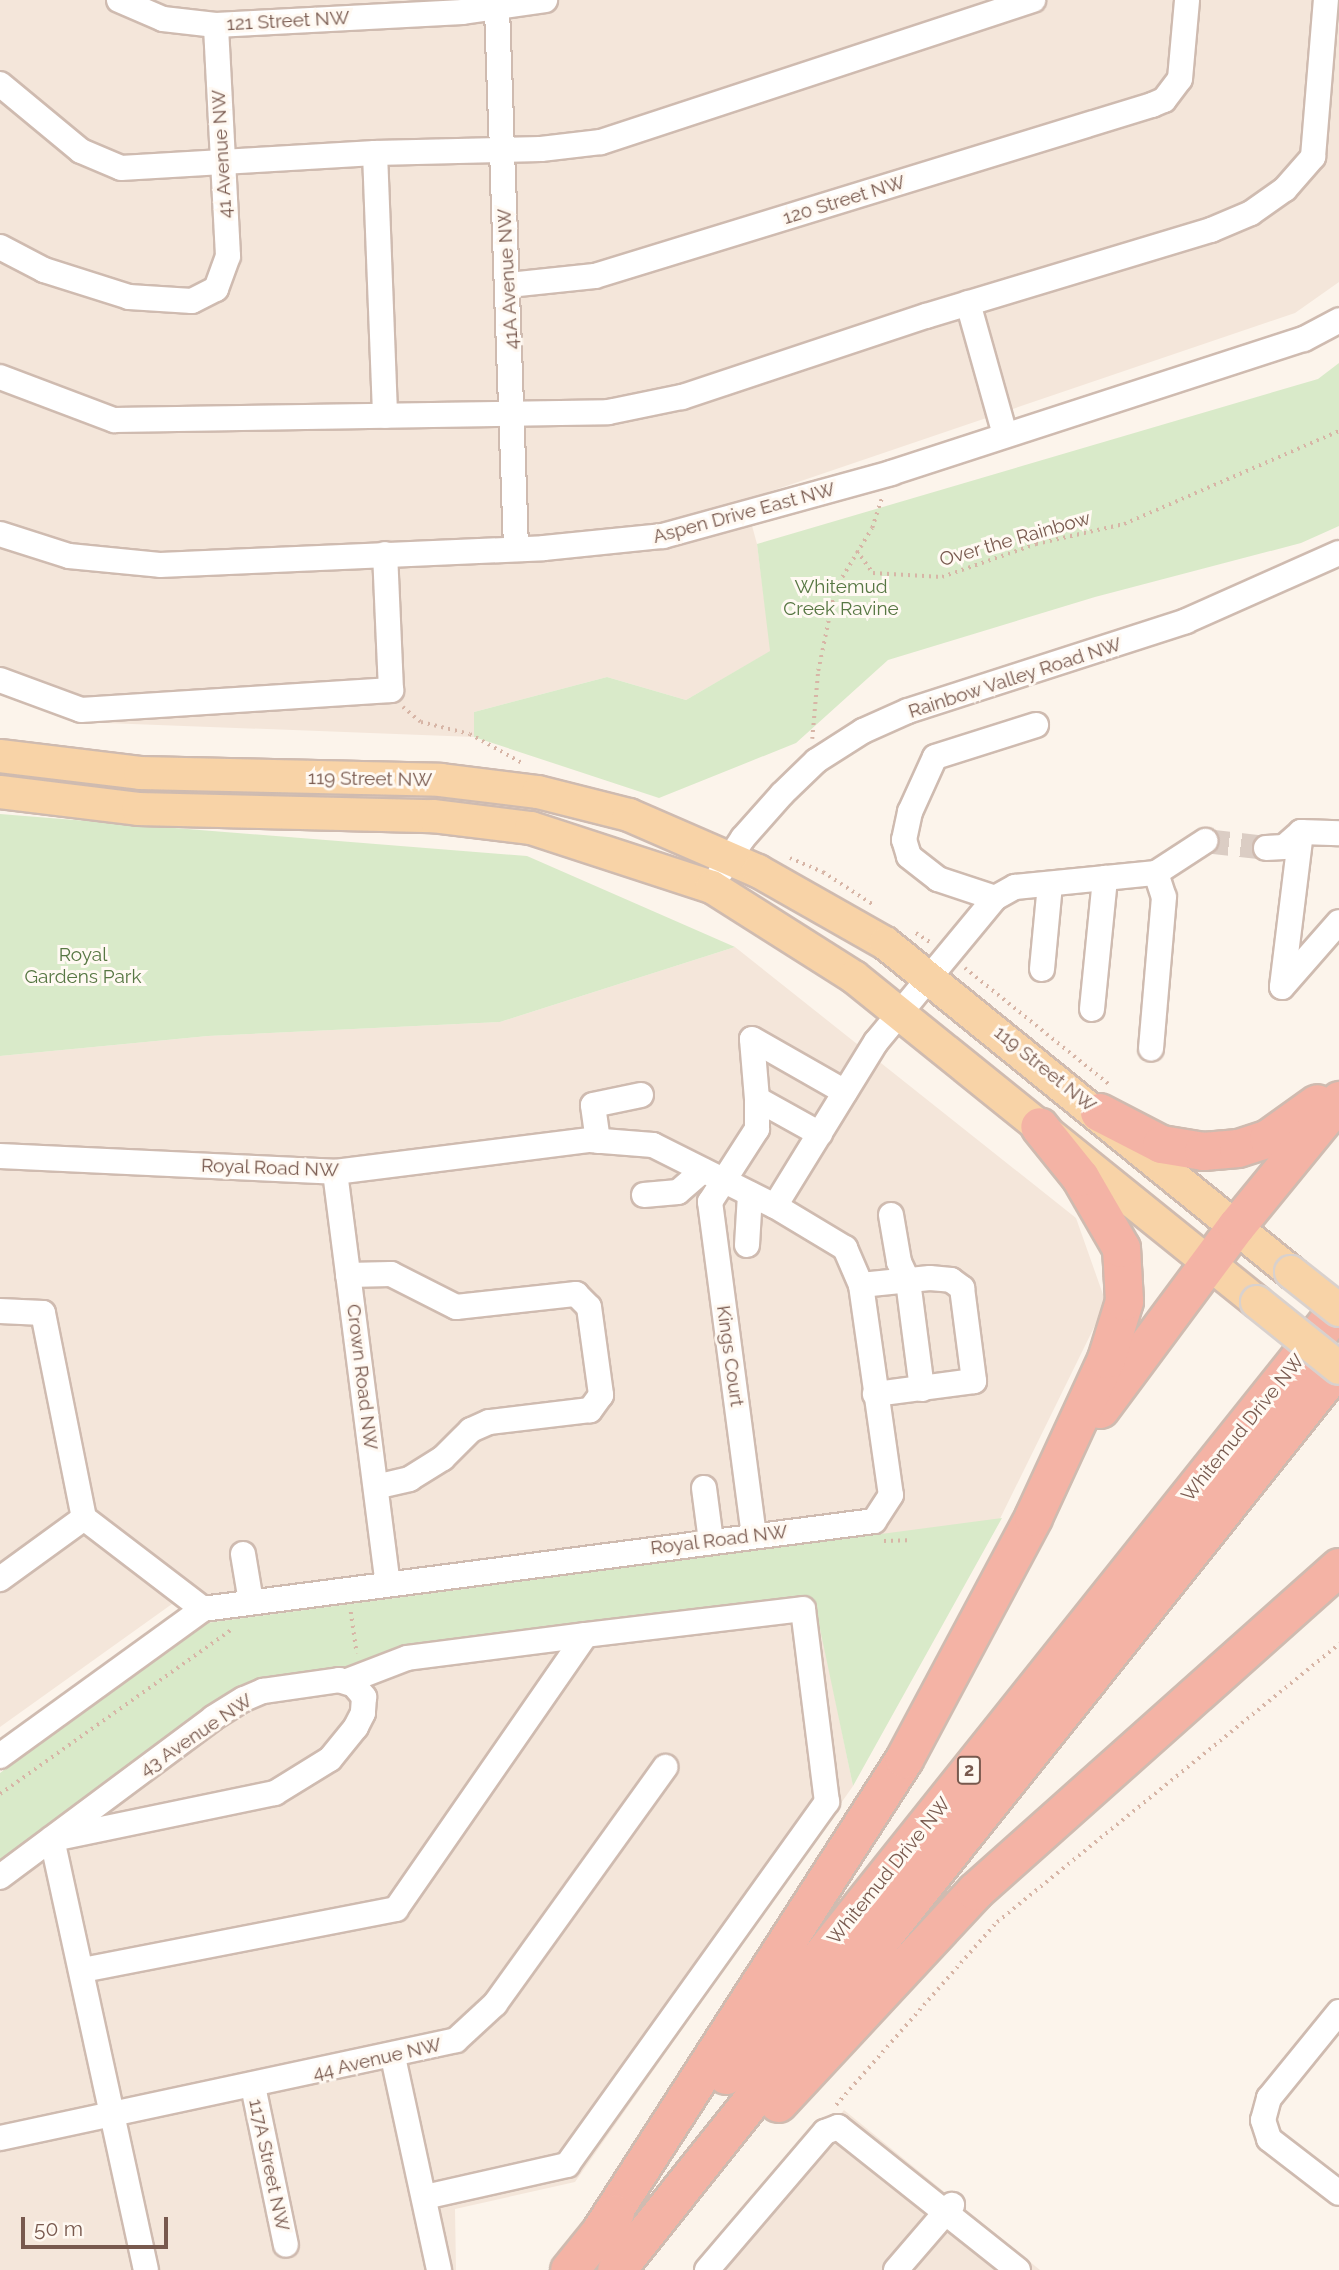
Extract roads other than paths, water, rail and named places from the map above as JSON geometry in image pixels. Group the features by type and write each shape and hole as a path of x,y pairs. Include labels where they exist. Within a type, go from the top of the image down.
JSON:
{"highway":[{"path":"1099,1112 1161,1144 1225,1150 1284,1130 1339,1079"},
{"path":"1033,1517 1092,1420 1236,1226 1339,1100"},
{"path":"599,2233 905,1759 1033,1517 1106,1359 1124,1301 1121,1248 1080,1177 1039,1126"},
{"name":"Whitemud Drive NW","path":"569,2270 1339,1309"},
{"name":"Whitemud Drive NW","path":"623,2260 1339,1367"},
{"path":"623,2260 749,2135 975,1891 1094,1781 1299,1605 1339,1567"},
{"path":"1299,1605 1339,1581"}],"main road":[{"name":"119 Street NW","path":"0,755 140,773 440,780 538,792 629,815 730,858 811,898 928,976 1339,1309"},
{"name":"119 Street NW","path":"0,792 138,809 433,816 531,828 618,853 712,887 798,938 898,1013 1339,1367"}],"street":[{"name":"121 Street NW","path":"118,0 163,19 216,25 497,9 545,0"},
{"path":"0,84 81,151 121,168 374,153 501,150 601,142 1033,0"},
{"name":"120 Street NW","path":"509,285 595,276 1152,105 1173,91 1183,66 1186,0"},
{"path":"0,377 114,420 608,412 682,397 968,303 1211,230 1251,213 1285,189 1313,157 1326,0"},
{"name":"41A Avenue NW","path":"497,9 514,413 516,549"},
{"name":"41 Avenue NW","path":"0,247 44,270 129,297 199,300 222,282 228,256 216,25"},
{"path":"374,153 385,415"},
{"path":"968,303 1005,435"},
{"name":"Aspen Drive East NW","path":"0,534 56,553 128,564 516,549 663,536 891,473 1304,339 1339,320"},
{"name":"Rainbow Valley Road NW","path":"730,858 751,828 816,761 863,731 908,711 1186,621 1339,553"},
{"path":"0,680 81,710 391,690 385,554"},
{"path":"995,898 938,879 909,856 904,840 910,812 935,757 1036,725"},
{"path":"1266,848 1284,848 1301,832 1339,833"},
{"path":"1301,832 1282,987 1339,922"},
{"path":"775,1206 845,1092 898,1013 928,976 958,948 995,898 1015,887 1156,873 1205,841"},
{"path":"712,887 730,858"},
{"path":"1151,1048 1164,897 1156,873"},
{"path":"1092,1009 1105,878"},
{"path":"1042,969 1050,884"},
{"path":"644,1195 678,1192 713,1175 757,1129 752,1039 845,1092"},
{"path":"598,1141 593,1105 641,1095"},
{"path":"757,1099 820,1134"},
{"name":"Royal Road NW","path":"0,1156 335,1172 598,1141 653,1145 775,1206 845,1248 862,1284 891,1495 874,1521 204,1609"},
{"name":"Crown Road NW","path":"335,1172 388,1583"},
{"name":"Kings Court","path":"713,1175 710,1202 754,1536"},
{"path":"747,1245 750,1194"},
{"path":"891,1215 899,1262 908,1281 922,1389"},
{"path":"348,1275 391,1274 456,1307 576,1294 589,1307 601,1395 590,1410 489,1422 471,1430 443,1458 410,1479 376,1488"},
{"path":"862,1284 951,1280 962,1288 974,1381 875,1394"},
{"path":"0,1311 43,1313 84,1518 204,1609 0,1756"},
{"path":"704,1488 710,1541"},
{"path":"0,1579 84,1518"},
{"path":"243,1554 251,1602"},
{"path":"353,1671 408,1658 803,1609 827,1802 567,2165 425,2197"},
{"path":"83,1970 396,1909 586,1635"},
{"name":"43 Avenue NW","path":"0,1877 52,1839 244,1699 280,1687 353,1671 364,1698 363,1713 330,1759 297,1783 258,1798 52,1839"},
{"name":"44 Avenue NW","path":"0,2138 447,2044 483,2019 665,1767"},
{"path":"52,1839 83,1970 146,2270"},
{"path":"1339,2012 1269,2098 1263,2120 1269,2139 1339,2193"},
{"path":"393,2057 439,2270"},
{"name":"117A Street NW","path":"253,2086 286,2245"},
{"path":"707,2270 833,2127 842,2128 950,2208 1018,2270"},
{"path":"896,2270 950,2208"}],"tunnel":[{"path":"1205,841 1266,848"}],"park label":[{"name":"Whitemud Creek Ravine","path":"841,598"},
{"name":"Royal Gardens Park","path":"83,966"}]}
